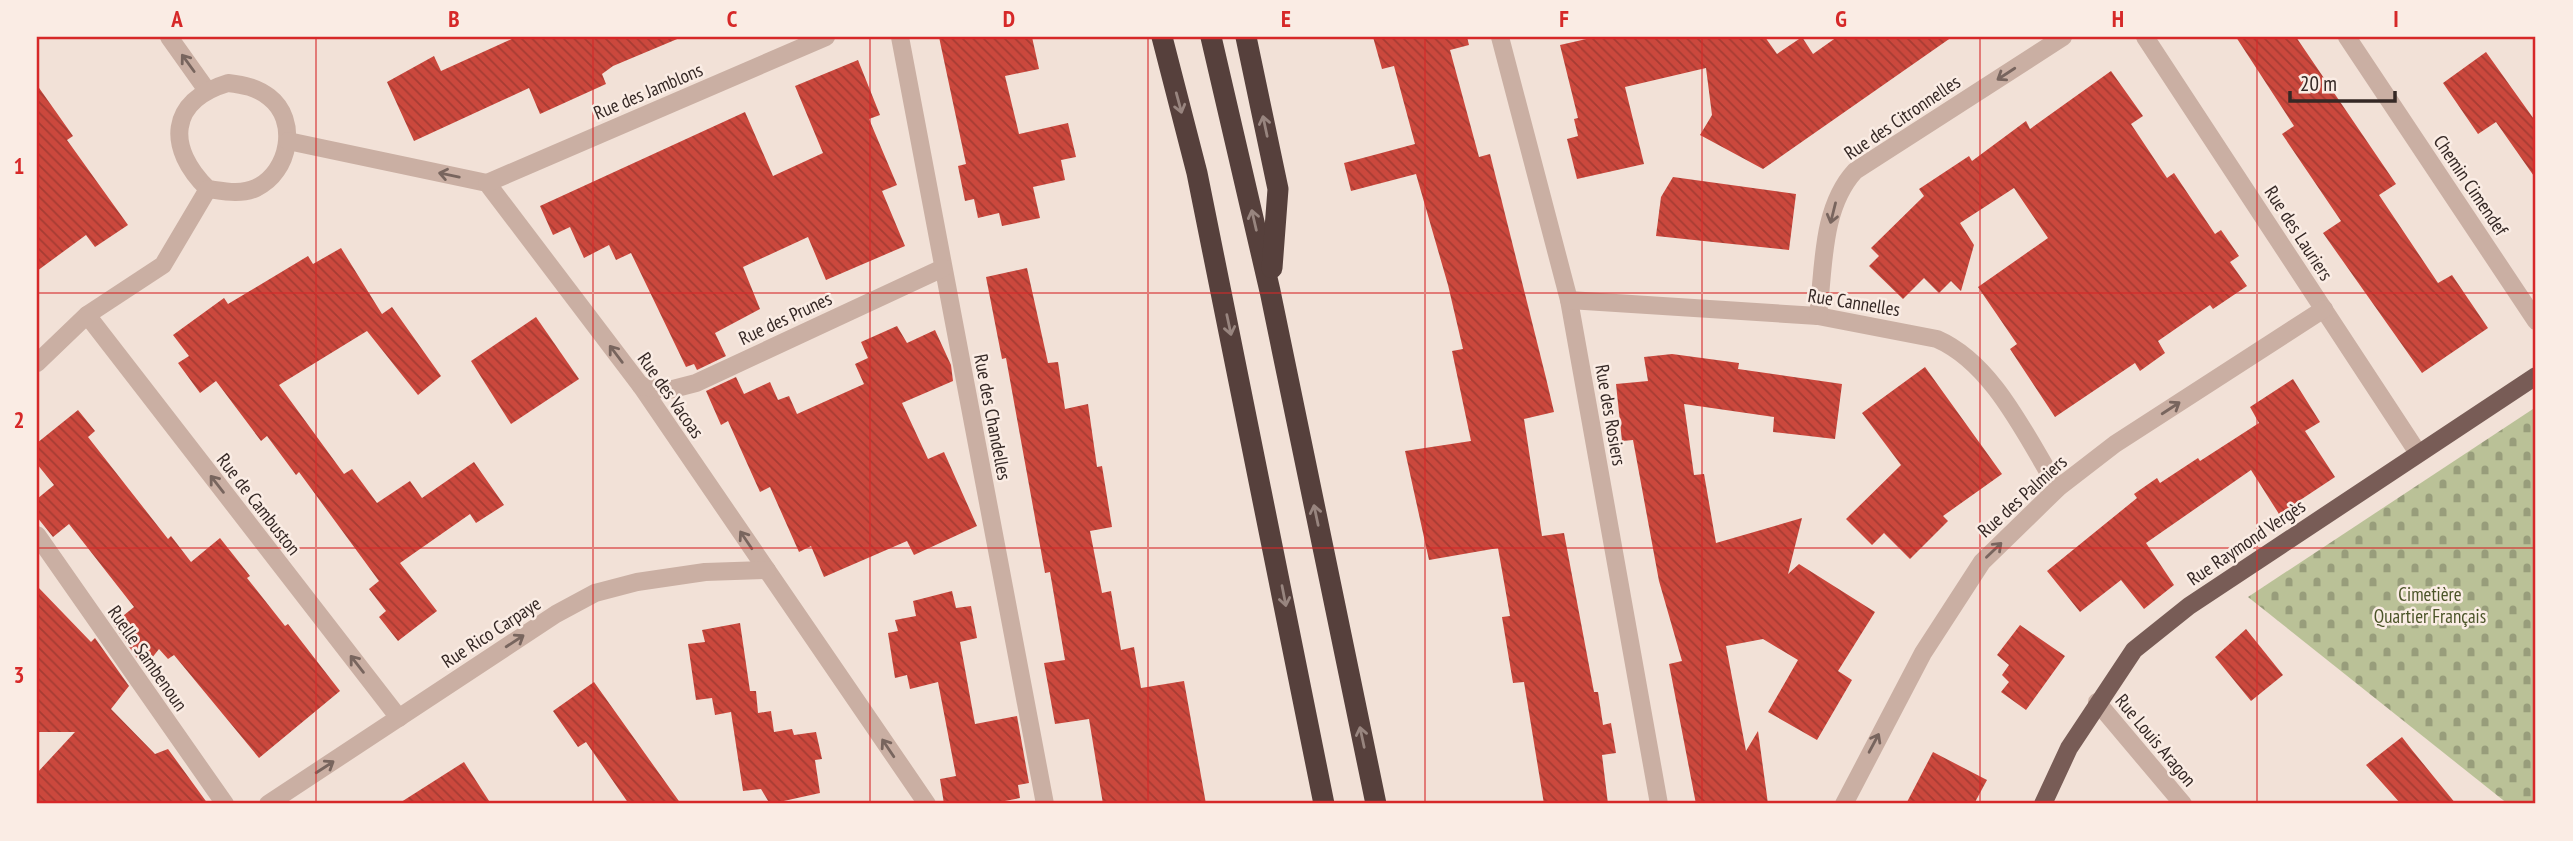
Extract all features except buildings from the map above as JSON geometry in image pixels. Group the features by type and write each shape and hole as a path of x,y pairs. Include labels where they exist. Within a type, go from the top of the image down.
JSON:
{"highway":[{"path":"1162,37 1197,173 1324,804"},
{"path":"1211,37 1270,291 1376,804"},
{"path":"1246,37 1278,190 1270,291"}],"main road":[{"name":"Rue Raymond Vergès","path":"2043,804 2069,748 2134,650 2189,606 2536,376"}],"street":[{"path":"169,37 206,89"},
{"name":"Rue des Jamblons","path":"487,183 826,37"},
{"name":"Rue des Chandelles","path":"900,37 1045,804"},
{"name":"Rue des Rosiers","path":"1500,37 1569,300 1659,804"},
{"name":"Rue des Citronnelles","path":"1818,316 1831,216 1839,191 1847,180 1855,171 2063,37"},
{"name":"Rue des Lauriers","path":"2145,37 2418,453"},
{"name":"Chemin Cimendef","path":"2347,37 2536,321"},
{"path":"228,83 252,86 271,98 284,118 288,141 278,168 256,188 237,192 208,189 184,163 178,143 180,121 190,103 206,89 228,83"},
{"path":"288,141 487,183"},
{"name":"Rue des Vacoas","path":"487,183 641,386 927,804"},
{"path":"37,363 87,316 163,265 208,189"},
{"name":"Rue des Prunes","path":"641,386 669,390 696,383 943,268"},
{"name":"Rue Cannelles","path":"1569,300 1818,316 1920,334 1953,346 1984,371 2058,488"},
{"name":"Rue des Palmiers","path":"1844,804 1923,653 1982,562 2058,488 2115,444 2324,309"},
{"name":"Rue de Cambuston","path":"87,316 399,718"},
{"name":"Ruelle Sambenoun","path":"37,535 225,804"},
{"name":"Rue Rico Carpaye","path":"268,804 556,614 595,593 705,572 766,570"},
{"name":"Rue Louis Aragon","path":"2097,702 2183,804"}],"green space":[{"name":"Cimetière Quartier Français","path":"2536,407 2536,804 2508,804 2248,597"}]}
